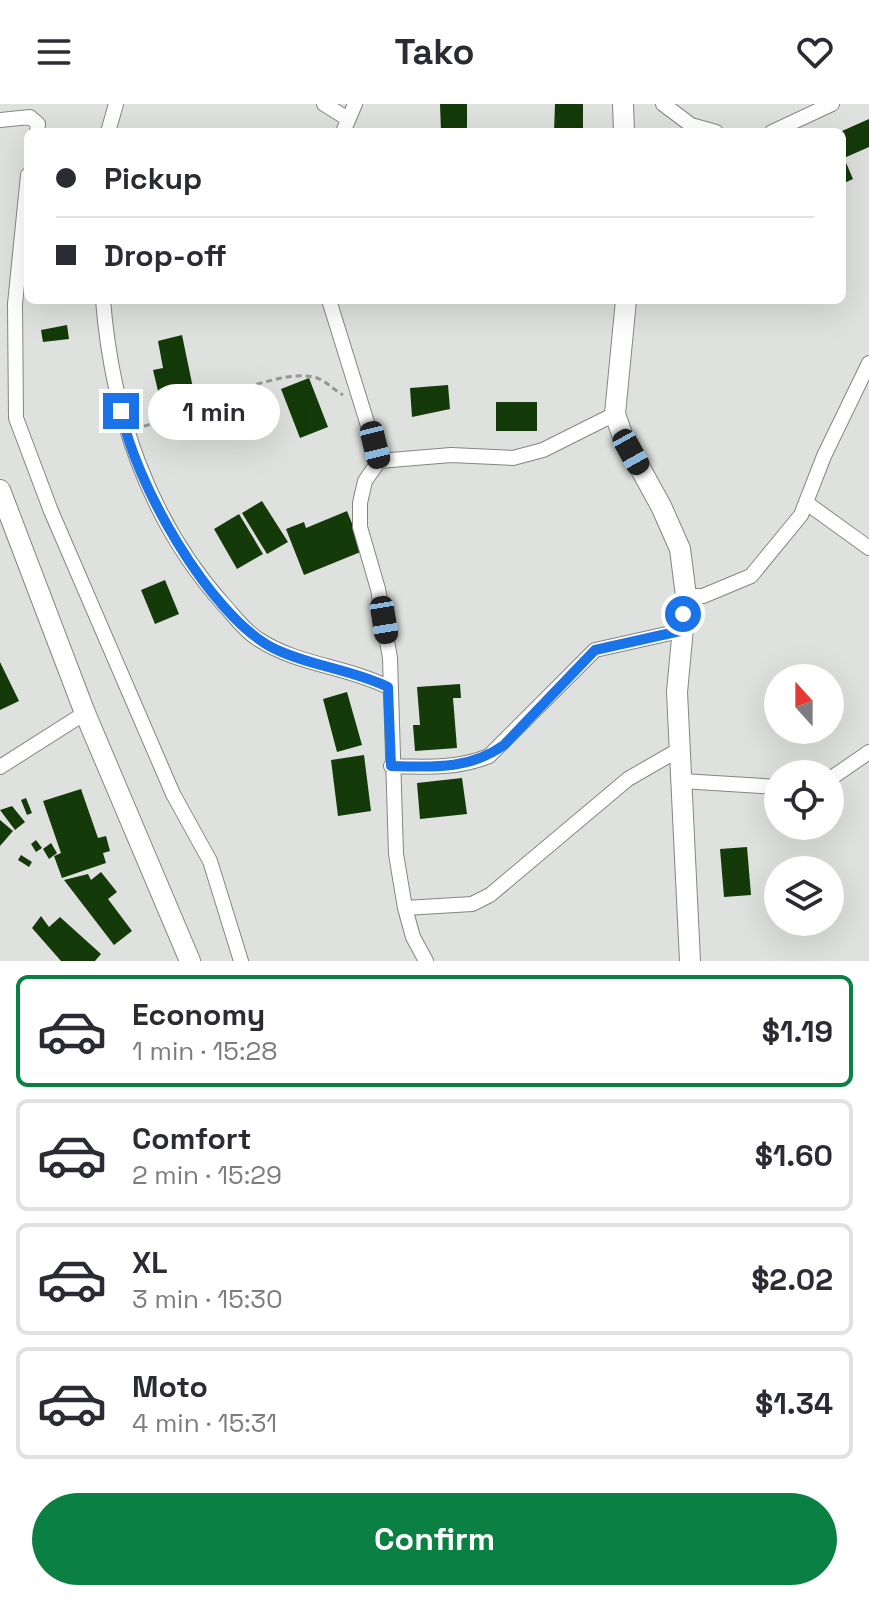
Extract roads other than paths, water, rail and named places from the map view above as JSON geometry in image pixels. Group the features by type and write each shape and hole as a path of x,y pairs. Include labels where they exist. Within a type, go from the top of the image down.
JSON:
{"street":[{"path":"109,128 116,104"},
{"path":"324,104 346,126 355,104"},
{"path":"623,104 624,128"},
{"path":"663,104 691,125 702,128"},
{"path":"781,128 832,104"},
{"path":"0,120 30,117 38,124 38,128"},
{"path":"24,215 15,304 16,418 51,511 173,794 210,861 241,961"},
{"path":"103,304 111,368 125,431 138,468 188,558 209,588 255,638 292,657 370,678 388,687"},
{"path":"330,304 379,461 365,481 360,503 360,527 384,620 390,658 388,687 393,823 405,908 413,937 426,961"},
{"path":"626,304 615,414 623,437 661,506 680,549 686,596 680,631 677,692 685,915 690,961"},
{"path":"686,596 703,596 751,576 808,504 824,456 869,363"},
{"path":"379,461 451,455 513,458 543,450 615,414"},
{"path":"0,490 85,713 190,961"},
{"path":"808,504 869,548"},
{"path":"391,766 440,767 471,763 489,756 504,745 595,650 680,631"},
{"path":"0,767 85,713"},
{"path":"405,908 472,904 490,895 628,779 680,749"},
{"path":"844,769 869,752"},
{"path":"682,781 764,788"}]}
